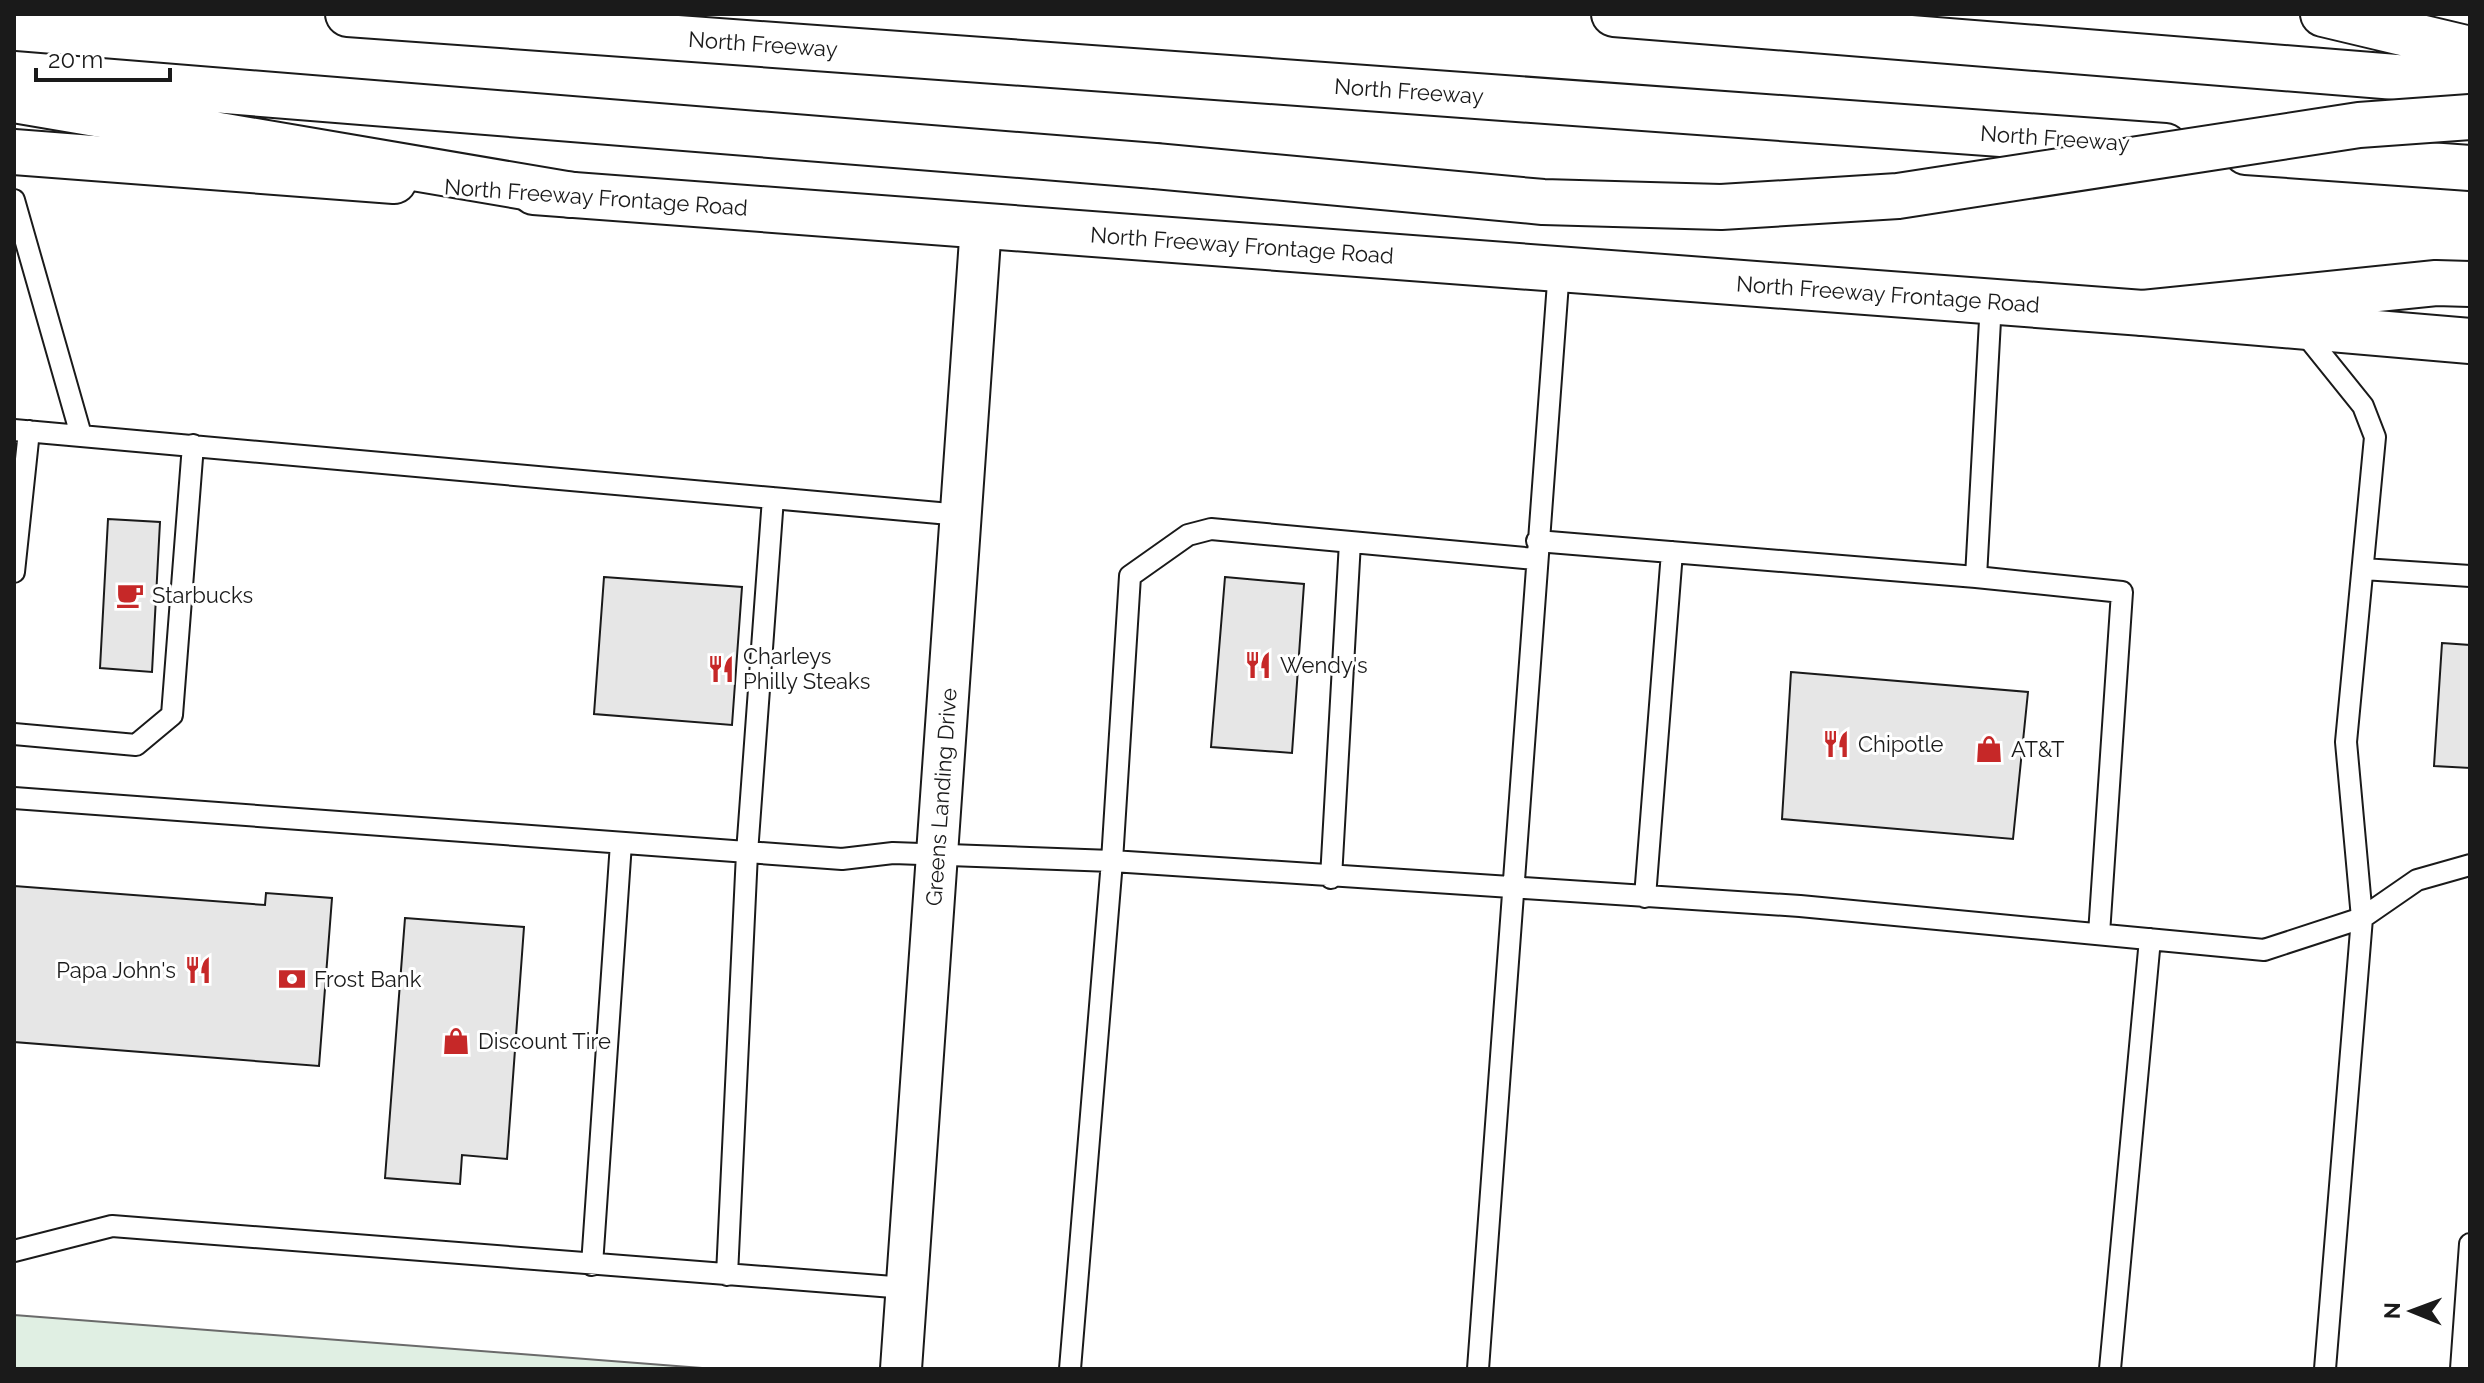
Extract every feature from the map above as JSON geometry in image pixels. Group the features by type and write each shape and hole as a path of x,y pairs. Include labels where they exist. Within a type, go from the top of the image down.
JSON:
{"main road":[{"name":"North Freeway","path":"348,14 2470,168"},
{"path":"1614,14 2470,83"},
{"path":"2323,14 2470,49"},
{"path":"14,74 1155,166 1543,202 1721,207 1898,196 2359,125 2470,117"},
{"path":"14,100 572,195"},
{"name":"North Freeway Frontage Road","path":"14,152 2143,313 2301,329 2470,341"},
{"path":"2143,313 2436,283 2470,284"}],"street":[{"name":"Greens Landing Drive","path":"901,1369 981,225"}],"lane":[{"path":"14,200 81,435"},
{"path":"1478,1369 1559,269"},
{"path":"1976,577 1991,302"},
{"path":"2301,329 2373,422 2375,437 2346,742 2362,918 2325,1369"},
{"path":"14,572 21,430 961,515"},
{"path":"14,734 136,745 172,715 193,445"},
{"path":"727,1275 747,853 773,498"},
{"path":"1070,1369 1112,861 1130,576 1188,535 1211,529 1350,542 1672,552 2122,592 2099,934"},
{"path":"1331,878 1350,542"},
{"path":"1645,897 1672,552"},
{"path":"2363,569 2470,576"},
{"path":"14,798 842,859 893,853 1112,861 1331,878 1800,906 2264,950 2362,918 2417,880 2470,865"},
{"path":"592,1265 621,843"},
{"path":"2110,1369 2150,939"},
{"path":"14,1251 112,1226 906,1288"},
{"path":"2461,1369 2470,1244"}],"green space":[{"path":"14,1315 715,1369 14,1369"}],"building":[{"name":"Starbucks","path":"108,519 160,522 152,672 100,668"},
{"path":"604,577 742,587 732,725 594,714"},
{"name":"Wendy's","path":"1225,577 1304,584 1292,753 1211,747"},
{"path":"2442,643 2470,645 2470,768 2434,766"},
{"path":"1791,672 2028,692 2013,839 1782,819"},
{"path":"14,886 265,905 266,893 332,898 319,1066 14,1042"},
{"name":"Discount Tire","path":"405,918 524,927 507,1159 462,1155 460,1184 385,1178"}],"place":[{"name":"Starbucks","path":"130,595"},
{"name":"Wendy's","path":"1258,665"},
{"name":"Charleys Philly Steaks","path":"721,669"},
{"name":"Chipotle","path":"1836,744"},
{"name":"AT&T","path":"1989,749"},
{"name":"Papa John's","path":"198,970"},
{"name":"Frost Bank","path":"292,979"},
{"name":"Discount Tire","path":"456,1041"}]}
